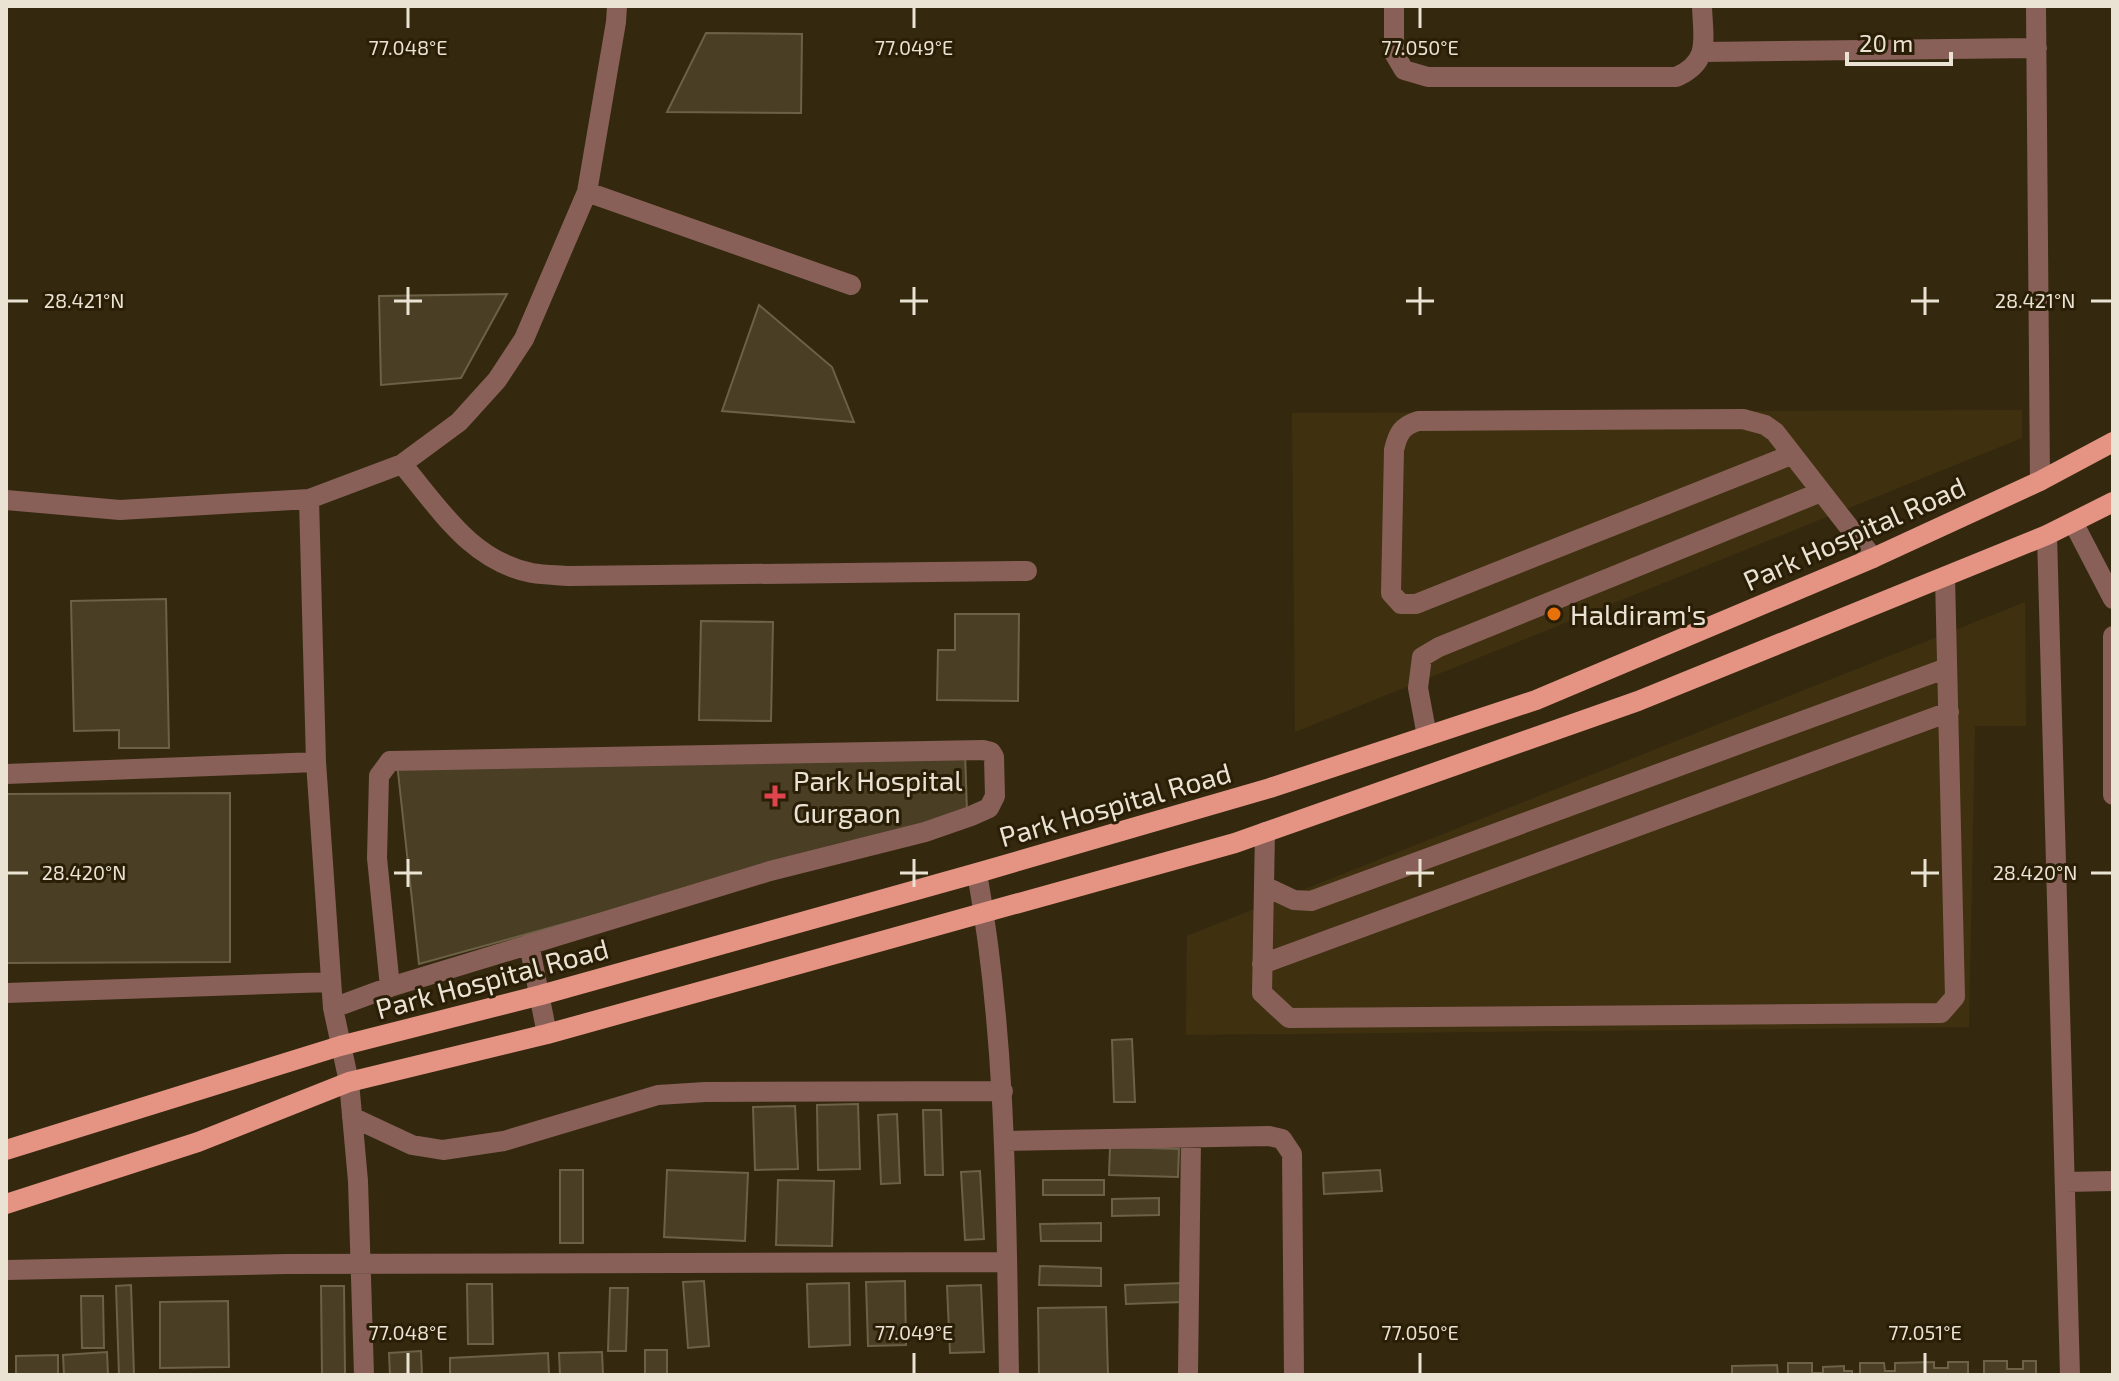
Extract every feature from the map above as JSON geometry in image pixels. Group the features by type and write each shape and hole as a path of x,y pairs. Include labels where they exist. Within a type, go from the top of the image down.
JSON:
{"main road":[{"name":"Park Hospital Road","path":"6,1150 340,1046 541,995 1270,788 1536,700 1873,558 2040,481 2113,442"},
{"path":"6,1204 198,1142 349,1082 547,1034 1235,843 1638,701 2111,507"}],"street":[{"path":"6,500 120,510 309,499 402,464 459,422 497,380 524,339 587,192 617,6"},
{"path":"1394,6 1394,53 1404,70 1428,77 1676,77 1691,70 1703,52 1702,6"},
{"path":"2036,6 2040,481"},
{"path":"1703,52 2037,48"},
{"path":"587,192 851,285"},
{"path":"1791,455 1416,604 1401,604 1391,593 1394,450 1397,435 1405,425 1418,421 1743,419 1765,425 1775,432 1873,558"},
{"path":"402,464 469,544 496,561 532,573 569,576 1027,571"},
{"path":"1427,736 1418,688 1422,657 1439,647 1821,492"},
{"path":"309,499 316,762 333,1008 349,1082 352,1117 362,1266 364,1375"},
{"path":"2073,522 2113,599"},
{"path":"2047,535 2070,1375"},
{"path":"1265,832 1262,993 1289,1018 1941,1013 1955,997 1945,577"},
{"path":"2113,636 2113,795"},
{"path":"1264,886 1294,900 1311,901 1947,668"},
{"path":"1262,964 1949,712"},
{"path":"333,1008 390,987 770,871 925,832 971,816 989,808 995,796 994,757 991,752 983,750 390,761 379,776 377,858 390,987"},
{"path":"6,774 316,762"},
{"path":"977,873 984,911 1003,1091 1009,1375"},
{"path":"529,944 547,1034"},
{"path":"6,993 331,982"},
{"path":"352,1117 412,1145 443,1150 504,1141 658,1095 705,1092 1003,1091"},
{"path":"1004,1141 1269,1136 1282,1139 1292,1154 1294,1375"},
{"path":"1188,1375 1191,1139"},
{"path":"2065,1182 2113,1181"},
{"path":"6,1270 286,1264 1007,1262"}],"shaded area":[{"path":"2022,410 2022,438 1295,732 1292,413"},
{"path":"2025,602 2026,726 1975,726 1969,1027 1186,1035 1187,936"}],"building":[{"path":"706,33 802,34 801,113 667,112"},
{"path":"507,294 461,378 381,385 379,296"},
{"path":"759,305 832,367 854,422 722,411"},
{"path":"166,599 169,748 119,748 119,730 74,731 71,601"},
{"path":"955,614 1019,614 1018,701 937,700 938,650 955,650"},
{"path":"701,621 773,622 771,721 699,720"},
{"path":"965,752 967,812 419,964 397,763"},
{"path":"230,793 230,962 6,963 6,794"},
{"path":"1132,1039 1135,1102 1114,1102 1112,1040"},
{"path":"858,1104 860,1169 818,1170 817,1105"},
{"path":"795,1106 798,1169 755,1170 753,1107"},
{"path":"923,1110 941,1110 943,1175 925,1175"},
{"path":"897,1114 900,1183 881,1184 878,1115"},
{"path":"1110,1147 1179,1149 1178,1177 1109,1175"},
{"path":"560,1170 583,1170 583,1243 560,1243"},
{"path":"667,1170 748,1173 745,1241 664,1237"},
{"path":"1380,1170 1382,1191 1324,1194 1323,1173"},
{"path":"980,1171 984,1239 965,1240 961,1172"},
{"path":"778,1180 834,1181 832,1246 776,1245"},
{"path":"1043,1180 1104,1180 1104,1195 1043,1195"},
{"path":"1159,1198 1159,1215 1112,1216 1112,1199"},
{"path":"1101,1223 1101,1241 1041,1241 1040,1224"},
{"path":"1040,1266 1101,1268 1101,1286 1039,1285"},
{"path":"704,1281 709,1346 688,1348 683,1282"},
{"path":"905,1281 906,1345 868,1346 866,1282"},
{"path":"849,1283 850,1345 809,1347 807,1284"},
{"path":"1183,1283 1183,1302 1126,1304 1125,1285"},
{"path":"467,1284 492,1284 493,1344 468,1344"},
{"path":"131,1285 134,1375 119,1375 116,1286"},
{"path":"981,1285 984,1352 950,1353 947,1286"},
{"path":"321,1286 344,1286 345,1375 322,1375"},
{"path":"610,1288 628,1288 626,1351 608,1351"},
{"path":"81,1296 103,1296 104,1348 82,1348"},
{"path":"228,1301 229,1367 160,1368 160,1302"},
{"path":"1106,1307 1108,1375 1039,1375 1038,1308"},
{"path":"645,1350 667,1350 667,1375 645,1375"},
{"path":"421,1351 422,1375 390,1375 389,1353"},
{"path":"107,1352 108,1375 64,1375 63,1355"},
{"path":"602,1352 603,1375 560,1375 559,1353"},
{"path":"548,1353 549,1375 450,1375 450,1358"},
{"path":"58,1355 58,1375 16,1375 16,1356"},
{"path":"1984,1361 2007,1361 2007,1369 2023,1369 2023,1361 2036,1361 2036,1375 1984,1375"},
{"path":"1934,1362 1934,1368 1948,1368 1948,1362 1968,1362 1968,1375 1860,1375 1860,1363 1884,1363 1885,1371 1895,1371 1895,1363"},
{"path":"1788,1363 1812,1363 1812,1373 1823,1373 1823,1367 1844,1366 1844,1371 1852,1371 1852,1375 1788,1375"},
{"path":"1777,1365 1778,1375 1732,1375 1732,1366"}],"place":[{"name":"Haldiram's","path":"1554,614"},
{"name":"Park Hospital Gurgaon","path":"775,796"}]}
